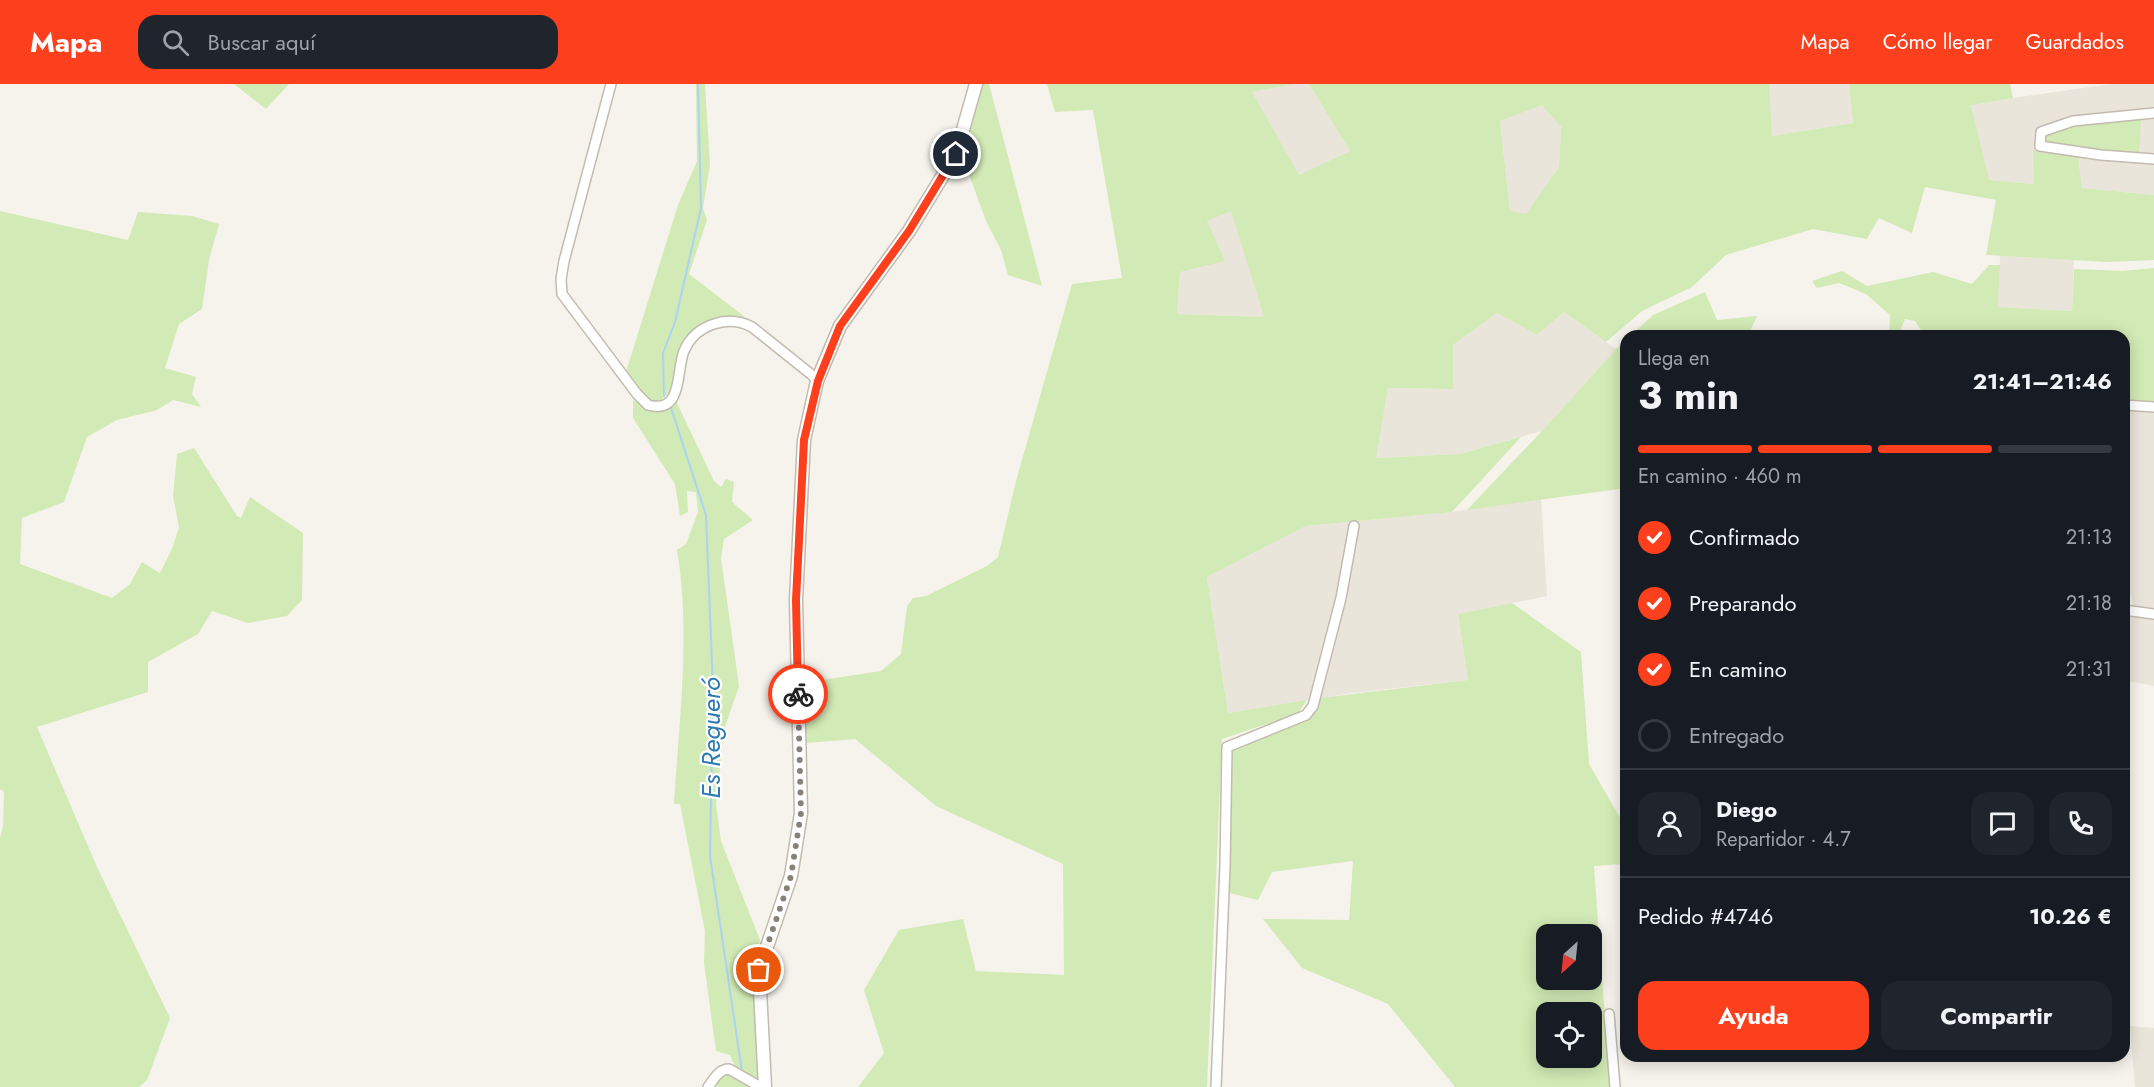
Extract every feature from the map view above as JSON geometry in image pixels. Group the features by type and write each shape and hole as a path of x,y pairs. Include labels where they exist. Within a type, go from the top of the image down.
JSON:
{"street":[{"path":"611,84 564,261 561,279 562,294 637,394 644,402 652,406 665,404 674,395 679,385 682,356 690,339 706,328 724,321 740,322 752,327 818,381"},
{"path":"708,1087 725,1069 757,1085 765,1086 759,970 791,876 801,813 796,600 804,440 818,381 840,326 909,231 956,154 976,84"},
{"path":"2154,113 2073,121 2041,132 2040,146 2154,159"},
{"path":"2130,405 2154,407"},
{"path":"1216,1087 1225,866 1227,747 1306,715 1313,706 1341,597 1354,526"},
{"path":"2130,611 2154,614"},
{"path":"1609,1014 1615,1087"}],"shaded area":[{"path":"1295,84 1309,84 1350,151 1299,175 1251,92"},
{"path":"1769,84 1849,84 1853,123 1771,136"},
{"path":"2111,84 2154,84 2154,195 2082,188 2078,155 2034,150 2034,184 1988,180 1971,104"},
{"path":"1542,104 1561,127 1559,167 1526,215 1510,211 1500,121"},
{"path":"1232,210 1264,317 1177,314 1180,272 1207,221"},
{"path":"2000,256 2074,260 2072,311 1998,307"},
{"path":"1564,312 1616,349 1542,431 1460,454 1375,458 1388,388 1453,389 1453,345 1497,313 1537,335"},
{"path":"2130,402 2154,404 2154,686 2130,681 2130,608 2133,608 2130,590"},
{"path":"1541,499 1547,596 1458,614 1468,680 1352,693 1228,713 1207,577 1306,526 1451,512"},
{"path":"2130,1026 2154,1028 2154,1087 2135,1087"}],"green space":[{"path":"234,84 289,84 266,109"},
{"path":"696,84 705,84 710,165 703,208 707,220 689,274 745,317 707,325 690,334 679,349 671,392 658,402 643,395 626,372 678,205 697,161"},
{"path":"983,84 989,84 1042,286 1008,275 1001,250 986,221 966,166 961,161"},
{"path":"1047,84 1295,84 1252,92 1299,175 1350,151 1309,84 1769,84 1772,136 1853,123 1849,84 2010,84 2013,98 1971,105 1989,180 2034,184 2033,150 2078,155 2082,188 2154,195 2154,260 2107,262 1986,255 1996,200 1925,187 1912,233 1879,218 1867,239 1813,229 1726,255 1692,287 1642,311 1606,342 1564,312 1537,335 1497,313 1453,345 1453,389 1388,388 1376,458 1460,454 1521,437 1452,512 1306,526 1207,577 1228,713 1307,700 1298,713 1222,739 1207,1087 858,1087 884,1053 864,990 899,930 963,919 976,971 1064,975 1063,864 936,806 855,739 807,743 802,683 881,671 901,654 907,606 913,598 926,596 987,566 998,557 1016,481 1072,284 1122,278 1093,110 1055,112","holes":["1542,105 1561,127 1559,167 1526,214 1510,211 1500,121","1231,211 1264,317 1177,314 1180,272 1225,261 1207,221"]},
{"path":"2141,119 2139,155 2044,144 2044,132 2085,123"},
{"path":"0,211 128,240 138,212 192,216 219,224 209,260 202,309 179,324 165,368 196,377 192,394 201,407 173,400 157,410 117,420 87,437 64,502 22,518 20,564 112,598 130,584 142,562 160,573 172,549 179,527 173,496 177,454 194,448 237,516 241,518 250,497 303,533 302,600 287,616 248,623 212,611 198,634 148,662 148,692 37,727 97,867 170,1018 147,1080 139,1087 0,1087 0,838 3,826 4,792 0,789"},
{"path":"1989,265 2000,265 1998,307 2072,311 2074,269 2123,271 2154,268 2154,404 2130,402 2130,330 1921,330 1915,321 1905,319 1900,330 1889,330 1890,315 1866,294 1839,283 1817,288 1812,281 1842,271 1867,286 1933,272 1972,284"},
{"path":"1705,292 1717,320 1757,316 1751,330 1637,330 1653,315"},
{"path":"1620,345 1620,489 1467,510 1542,431"},
{"path":"633,400 648,409 676,401 714,481 721,487 726,479 734,482 732,502 753,520 724,539 721,558 739,686 724,730 716,804 721,841 760,940 755,959 758,1079 740,1071 734,1065 730,1055 716,1051 704,963 705,931 680,804 674,804 684,645 677,550 686,544 698,512 696,492 687,491 688,512 680,516 675,484 633,418"},
{"path":"1512,603 1581,652 1589,764 1620,818 1620,864 1594,866 1598,924 1536,924 1536,990 1602,990 1602,976 1610,1087 1455,1087 1388,1004 1302,968 1263,919 1349,920 1353,861 1272,872 1258,900 1229,893 1228,756 1235,745 1312,717 1320,698 1468,680 1458,614"},
{"path":"724,1075 731,1075 749,1087 718,1087 716,1084"}],"waterway":[{"name":"Es Regueró","path":"664,396 663,353 675,322 701,208 698,84"},
{"name":"Es Regueró","path":"671,408 706,515 713,688 710,856 742,1072"}],"way so far":[{"path":"759,970 791,876 801,813 798,694"}],"route":[{"path":"798,694 796,600 804,440 818,381 840,326 909,231 956,154"}]}
